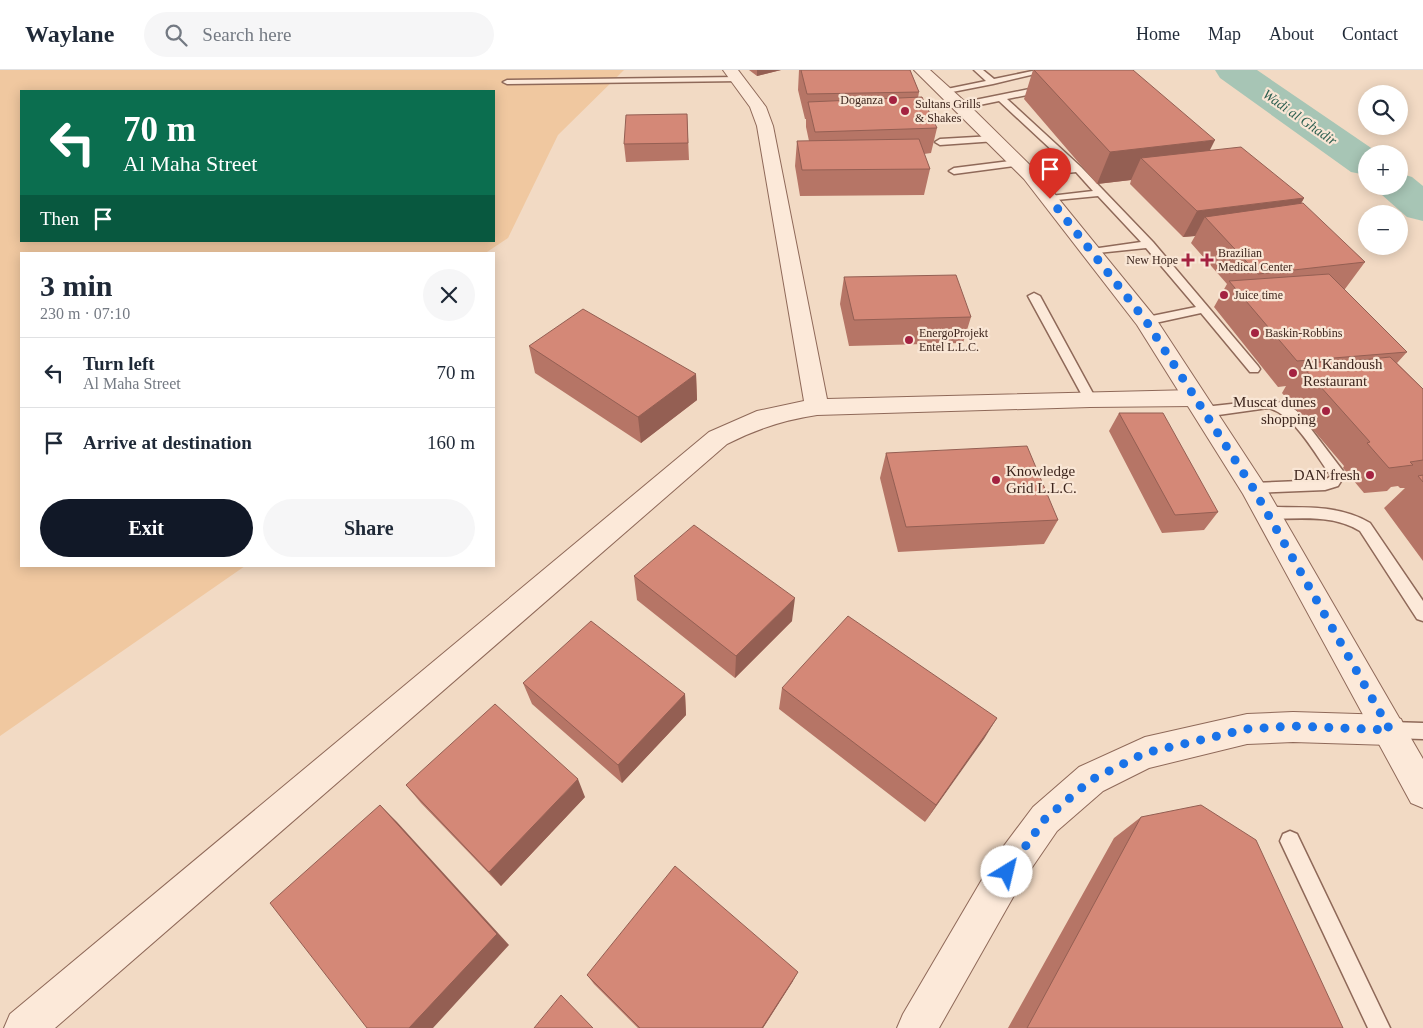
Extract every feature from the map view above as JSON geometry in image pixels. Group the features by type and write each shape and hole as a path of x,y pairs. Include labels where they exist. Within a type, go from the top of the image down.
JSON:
{"street":[{"path":"921,70 1024,169 1146,321 1253,488 1423,791"},
{"path":"734,74 758,107 765,126 816,407"},
{"path":"24,1028 718,438 756,420 781,412 816,407 1090,399 1199,405"},
{"path":"917,1028 1007,872 1045,819 1091,780 1145,753 1247,729 1293,726 1390,730"}],"lane":[{"path":"978,70 993,82"},
{"path":"952,99 993,82 1048,70"},
{"path":"507,82 734,74"},
{"path":"952,99 1002,99 1055,87"},
{"path":"1002,99 1078,169 1149,244 1254,368"},
{"path":"940,142 993,138"},
{"path":"954,171 1078,169"},
{"path":"1050,199 1100,193"},
{"path":"1092,252 1149,244"},
{"path":"1034,296 1090,399"},
{"path":"1146,321 1203,309"},
{"path":"1199,405 1268,404 1282,407 1293,415 1338,475 1336,480 1325,484 1253,488"},
{"path":"1267,513 1343,515 1355,520 1366,528 1423,614"},
{"path":"1390,730 1423,731"},
{"path":"1290,841 1379,1028"}],"sand":[{"path":"0,70 624,70 558,135 508,238 487,252 20,252 20,567 244,567 0,736"}],"building":[{"path":"801,70 910,70 919,92 807,94"},
{"path":"1034,70 1133,70 1215,140 1110,152"},
{"path":"922,97 937,128 815,132 808,102"},
{"path":"687,114 688,143 624,144 626,115"},
{"path":"919,139 930,169 802,170 797,141"},
{"path":"1241,147 1304,198 1197,211 1141,158"},
{"path":"1303,203 1365,262 1258,274 1205,217"},
{"path":"1329,274 1407,352 1297,361 1229,281"},
{"path":"956,275 971,317 854,320 844,277"},
{"path":"583,309 696,374 638,417 529,346"},
{"path":"1390,357 1423,389 1423,460 1410,462 1413,465 1389,468 1367,443 1370,442 1302,366 1312,365 1310,363 1332,361 1334,363"},
{"path":"1119,413 1163,413 1218,512 1175,515"},
{"path":"1027,446 1058,520 906,527 886,453"},
{"path":"1423,475 1423,482 1418,476"},
{"path":"694,525 795,598 736,656 634,576"},
{"path":"848,616 997,718 936,805 782,688"},
{"path":"591,621 685,694 618,765 523,683"},
{"path":"495,704 578,779 489,872 406,785"},
{"path":"380,805 497,934 409,1028 367,1028 270,903"},
{"path":"1201,805 1256,840 1343,1028 1027,1028 1141,817"},
{"path":"675,866 798,972 762,1028 640,1028 587,975"},
{"path":"561,995 593,1028 534,1028"}],"waterway":[{"name":"Wadi al Ghadir","path":"1233,70 1358,157"},
{"name":"Wadi al Ghadir","path":"1408,195 1423,208"}],"place":[{"name":"Doganza","path":"893,100"},
{"name":"Sultans Grills & Shakes","path":"905,111"},
{"name":"New Hope","path":"1188,260"},
{"name":"Brazilian Medical Center","path":"1207,260"},
{"name":"Juice time","path":"1224,295"},
{"name":"Baskin-Robbins","path":"1255,333"},
{"name":"EnergoProjekt Entel L.L.C.","path":"909,340"},
{"name":"Al Kandoush Restaurant","path":"1293,373"},
{"name":"Muscat dunes shopping","path":"1326,411"},
{"name":"DAN fresh","path":"1370,475"},
{"name":"Knowledge Grid L.L.C.","path":"996,480"}],"route":[{"path":"1007,872 1045,819 1091,780 1145,753 1247,729 1293,726 1390,730 1253,488 1146,321 1050,199"}]}
